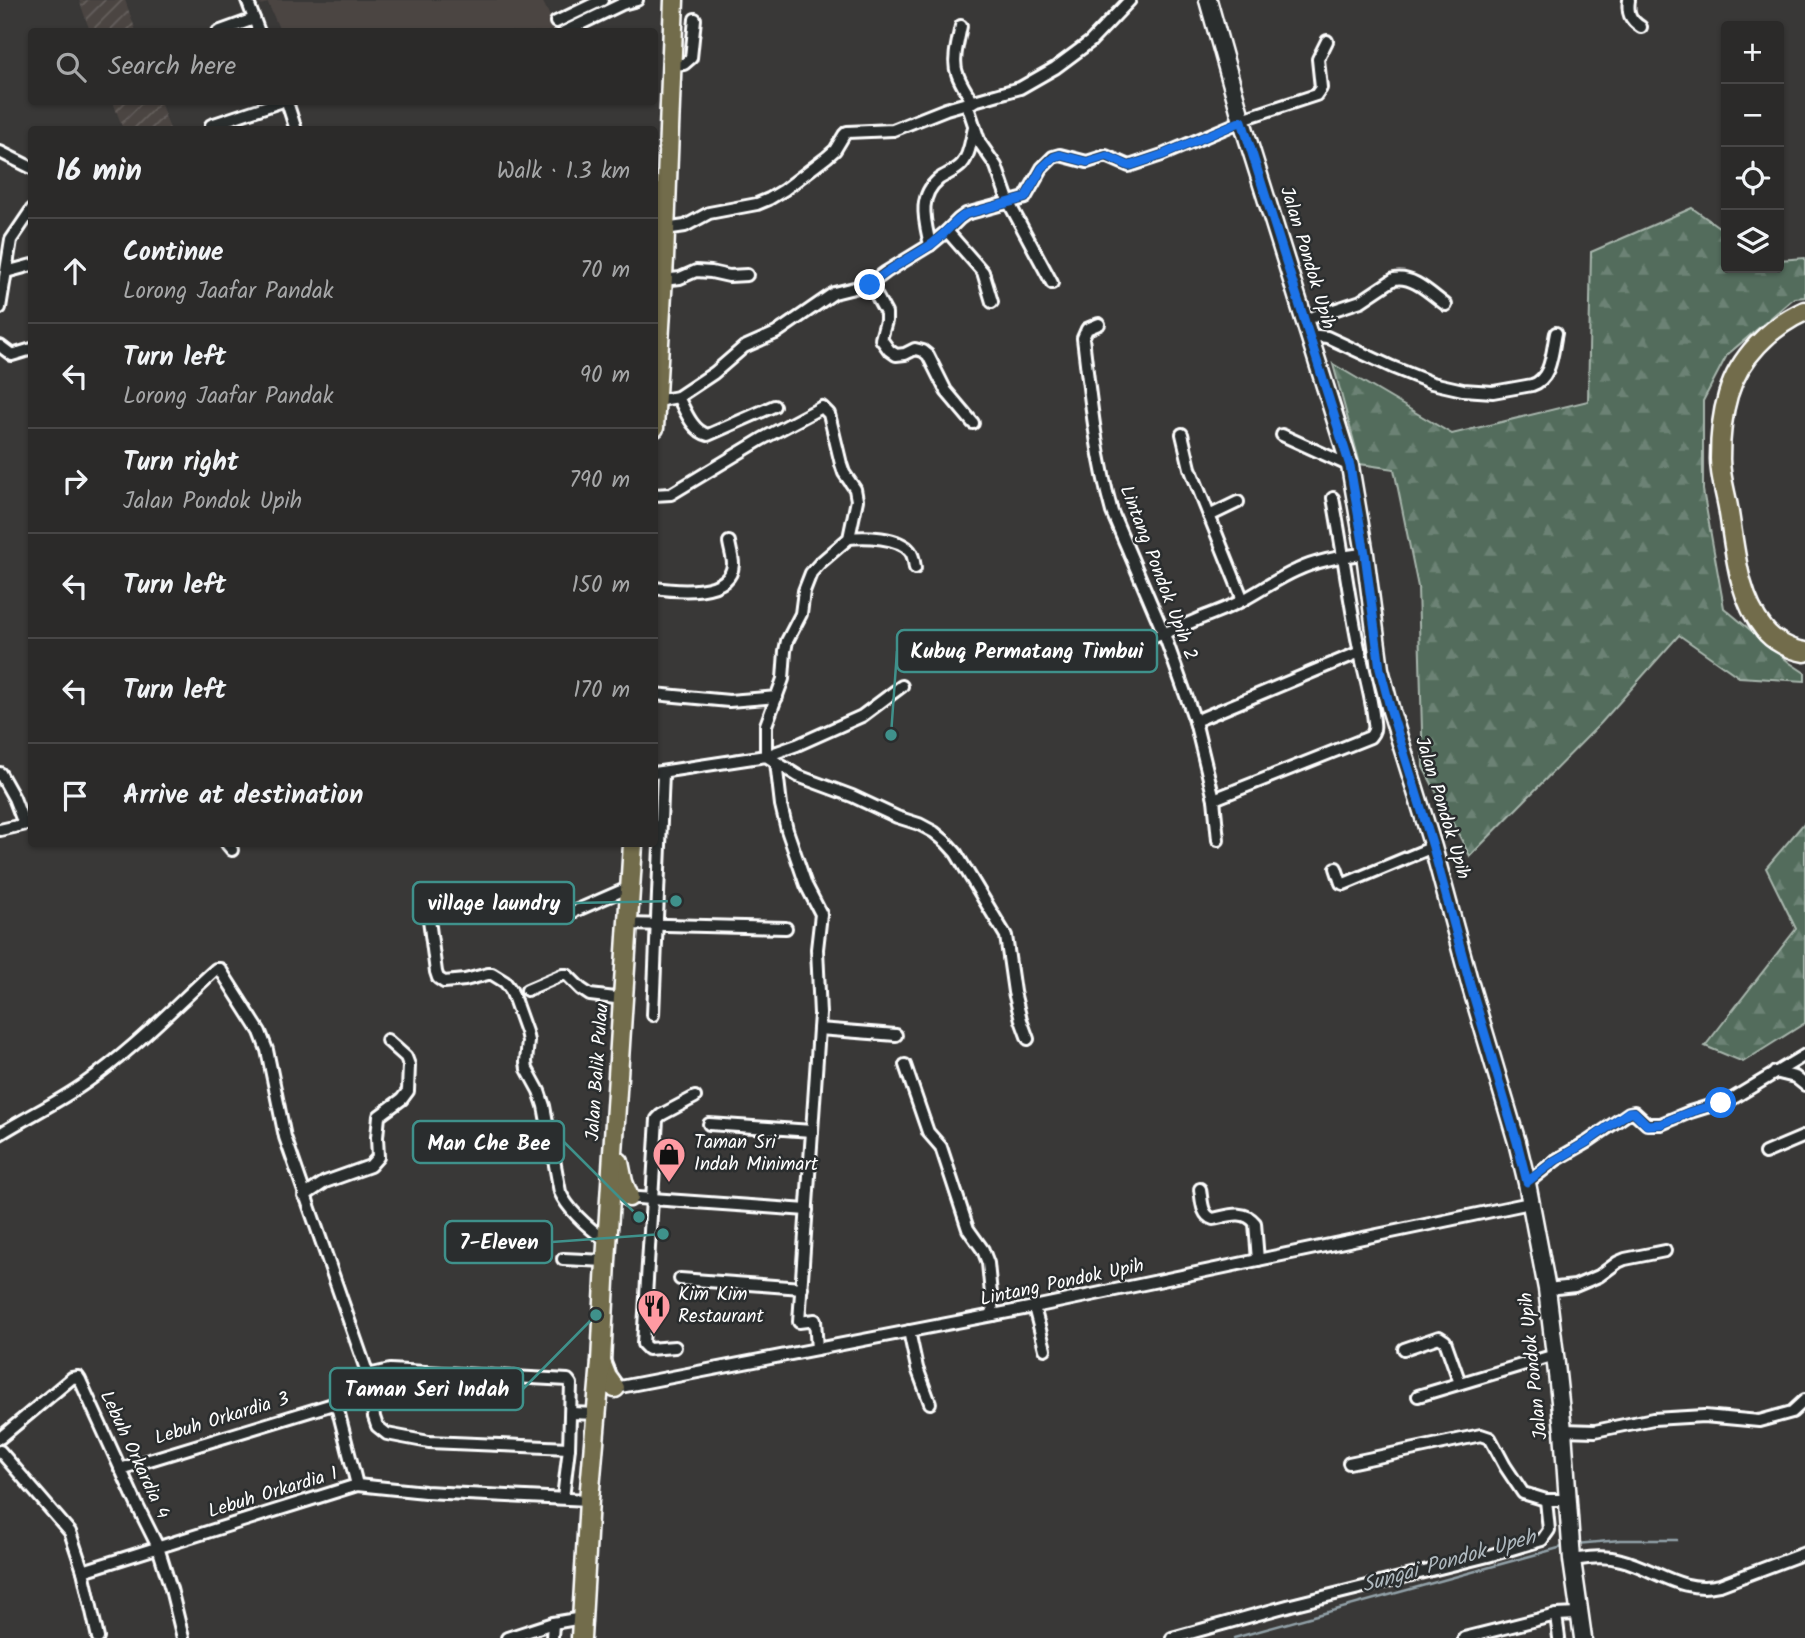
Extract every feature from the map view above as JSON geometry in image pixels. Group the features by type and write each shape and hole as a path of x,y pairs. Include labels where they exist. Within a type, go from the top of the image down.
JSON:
{"main road":[{"path":"658,336 663,280 659,259 665,229 674,0"},
{"name":"Jalan Pondok Upih","path":"1208,0 1242,120 1350,466 1380,669 1527,1182 1547,1289 1563,1430 1571,1550 1583,1638"},
{"path":"1805,311 1789,318 1769,333 1752,351 1739,371 1728,393 1723,417 1720,461 1741,579 1751,609 1764,630 1779,642 1805,652"},
{"name":"Jalan Balik Pulau","path":"622,1197 623,1182 615,1138 633,847"},
{"path":"581,1638 597,1414 607,1390 607,1377 601,1362 607,1252 622,1197"}],"street":[{"path":"247,0 257,28"},
{"path":"556,22 602,0"},
{"path":"572,28 622,4 637,0"},
{"path":"665,229 685,226 709,213 757,204 769,199 827,157 847,132 893,130 946,109 1020,88 1055,68 1090,42 1130,0"},
{"path":"1629,0 1630,17 1641,27"},
{"path":"229,28 254,19"},
{"path":"671,65 684,64 691,58 695,19"},
{"path":"961,26 954,69 970,103 974,126 980,143 996,166 1009,203 1052,284"},
{"path":"658,404 678,397 714,373 744,347 776,332 834,293 870,285 930,245 966,214 1025,198 1042,168 1054,157 1060,155 1087,162 1107,156 1129,166 1162,155 1242,120 1315,95 1321,88 1318,59 1327,41"},
{"path":"211,125 271,105"},
{"path":"287,105 295,126"},
{"path":"930,245 925,220 925,199 932,186 962,164 968,153 974,126"},
{"path":"0,152 28,166"},
{"path":"0,309 11,240 28,215"},
{"path":"947,231 983,272 992,302"},
{"path":"6,272 28,266"},
{"path":"663,280 680,278 696,271 729,276 747,275"},
{"path":"1307,328 1399,278 1420,286 1446,305"},
{"path":"870,285 886,313 881,339 883,344 896,355 915,349 926,353 950,396 973,424"},
{"name":"Lintang Pondok Upih 2","path":"1099,324 1087,329 1083,338 1101,466 1112,512 1164,634 1195,721 1214,800 1218,840"},
{"path":"1307,328 1432,383 1463,390 1493,392 1538,384 1548,372 1556,334"},
{"path":"0,346 12,355 28,350"},
{"path":"678,397 697,429 708,435 774,406"},
{"path":"658,495 671,494 762,439 822,407 829,414 844,473 855,489 849,538"},
{"path":"1182,434 1190,468 1243,600"},
{"path":"1282,435 1350,466"},
{"path":"1214,800 1373,734 1374,724 1333,498"},
{"path":"1209,516 1238,502"},
{"path":"817,1349 815,1321 799,1322 820,1014 817,949 821,914 806,885 787,830 766,725 783,679 787,641 801,614 804,591 811,573 820,563 849,538 868,536 904,546 912,554 915,568"},
{"path":"658,588 696,590 720,584 729,576 733,564 729,542"},
{"path":"1061,651 1098,651 1164,634 1243,600 1295,570 1344,556 1365,554"},
{"path":"1195,721 1360,652"},
{"path":"653,1015 659,773 771,759 862,716 902,685"},
{"path":"658,694 729,701 777,697"},
{"path":"771,759 798,776 919,824 946,842 962,863 1006,936 1014,992 1028,1039"},
{"path":"0,773 28,823 0,831"},
{"path":"1336,868 1341,883 1344,884 1433,847"},
{"path":"566,915 630,887"},
{"path":"423,893 439,978 444,982 492,974 505,982 511,990 528,1041 527,1069 544,1106 560,1192 582,1221 597,1234 607,1252 563,1259"},
{"path":"628,924 786,928"},
{"path":"0,1134 84,1084 218,968 260,1032 267,1049 285,1137 368,1375 377,1426 387,1434 429,1442 569,1448"},
{"path":"527,990 567,975 590,995 624,999"},
{"path":"819,1029 896,1035"},
{"path":"304,1196 325,1181 370,1166 378,1157 379,1116 402,1099 408,1091 409,1065 406,1057 387,1040"},
{"path":"1527,1182 1629,1112 1634,1112 1647,1125 1661,1124 1732,1099 1805,1055"},
{"path":"905,1065 928,1132 941,1147 968,1229 988,1263 993,1315"},
{"path":"1775,1072 1795,1077 1805,1084"},
{"path":"675,1347 648,1349 643,1344 657,1119 695,1097"},
{"path":"709,1124 812,1131"},
{"path":"1765,1153 1805,1136"},
{"path":"1200,1189 1204,1213 1209,1218 1239,1214 1252,1218 1255,1223 1258,1260"},
{"path":"622,1197 807,1210"},
{"name":"Lintang Pondok Upih","path":"607,1390 1034,1307 1530,1203"},
{"path":"1547,1289 1575,1286 1599,1276 1625,1259 1665,1251"},
{"path":"680,1279 802,1288"},
{"path":"1034,1307 1045,1349"},
{"path":"909,1331 917,1368 930,1403"},
{"path":"1405,1349 1442,1338 1460,1383"},
{"path":"1418,1396 1555,1355"},
{"path":"368,1375 390,1370 568,1380 571,1384 571,1413 563,1498"},
{"name":"Lebuh Orkardia 4","path":"0,1438 72,1378 78,1377 158,1547 183,1638"},
{"path":"1563,1430 1595,1431 1653,1419 1704,1416 1759,1421 1792,1412 1805,1400"},
{"name":"Lebuh Orkardia 3","path":"120,1469 330,1404 335,1405 338,1410 357,1485"},
{"path":"571,1413 597,1414"},
{"path":"1349,1463 1481,1434 1490,1438 1523,1493 1546,1500 1567,1500"},
{"path":"0,1451 70,1532 83,1571 97,1638"},
{"name":"Lebuh Orkardia 1","path":"83,1571 357,1485 425,1492 589,1500"},
{"path":"1172,1638 1542,1540 1549,1530 1546,1500"},
{"path":"1571,1550 1623,1560 1696,1588 1720,1585 1805,1553"},
{"path":"1464,1638 1556,1615 1578,1614"},
{"path":"1556,1615 1559,1638"},
{"path":"507,1638 553,1623 582,1618"},
{"path":"552,1638 553,1623"}],"shaded area":[{"path":"79,0 125,0 135,28 89,28"},
{"path":"258,0 542,0 556,28 279,28 268,3 260,5"},
{"path":"114,105 161,105 169,126 122,126"}],"green space":[{"path":"1692,208 1721,228 1721,273 1784,273 1784,260 1805,258 1805,297 1794,298 1727,355 1703,401 1703,490 1724,608 1805,673 1805,681 1739,677 1679,635 1601,723 1470,856 1423,767 1418,587 1394,469 1360,464 1333,364 1452,434 1588,401 1591,252"},
{"path":"1805,822 1805,1023 1743,1062 1705,1046 1796,929 1766,868"}],"waterway":[{"name":"Sungai Pondok Upeh","path":"1576,1544 1620,1540 1677,1540"},
{"name":"Sungai Pondok Upeh","path":"1234,1638 1566,1546"}],"place":[{"name":"Kubuq Permatang Timbui","path":"891,735"},
{"name":"village laundry","path":"676,901"},
{"name":"Taman Sri Indah Minimart","path":"669,1184"},
{"name":"Man Che Bee","path":"639,1217"},
{"name":"7-Eleven","path":"663,1234"},
{"name":"Taman Seri Indah","path":"596,1315"},
{"name":"Kim Kim Restaurant","path":"654,1336"}],"route":[{"path":"870,285 930,245 966,214 1025,198 1042,168 1054,157 1064,155 1087,162 1107,156 1129,166 1242,121 1350,466 1380,669 1527,1182 1629,1112 1634,1112 1647,1125 1654,1125 1721,1103"}]}
